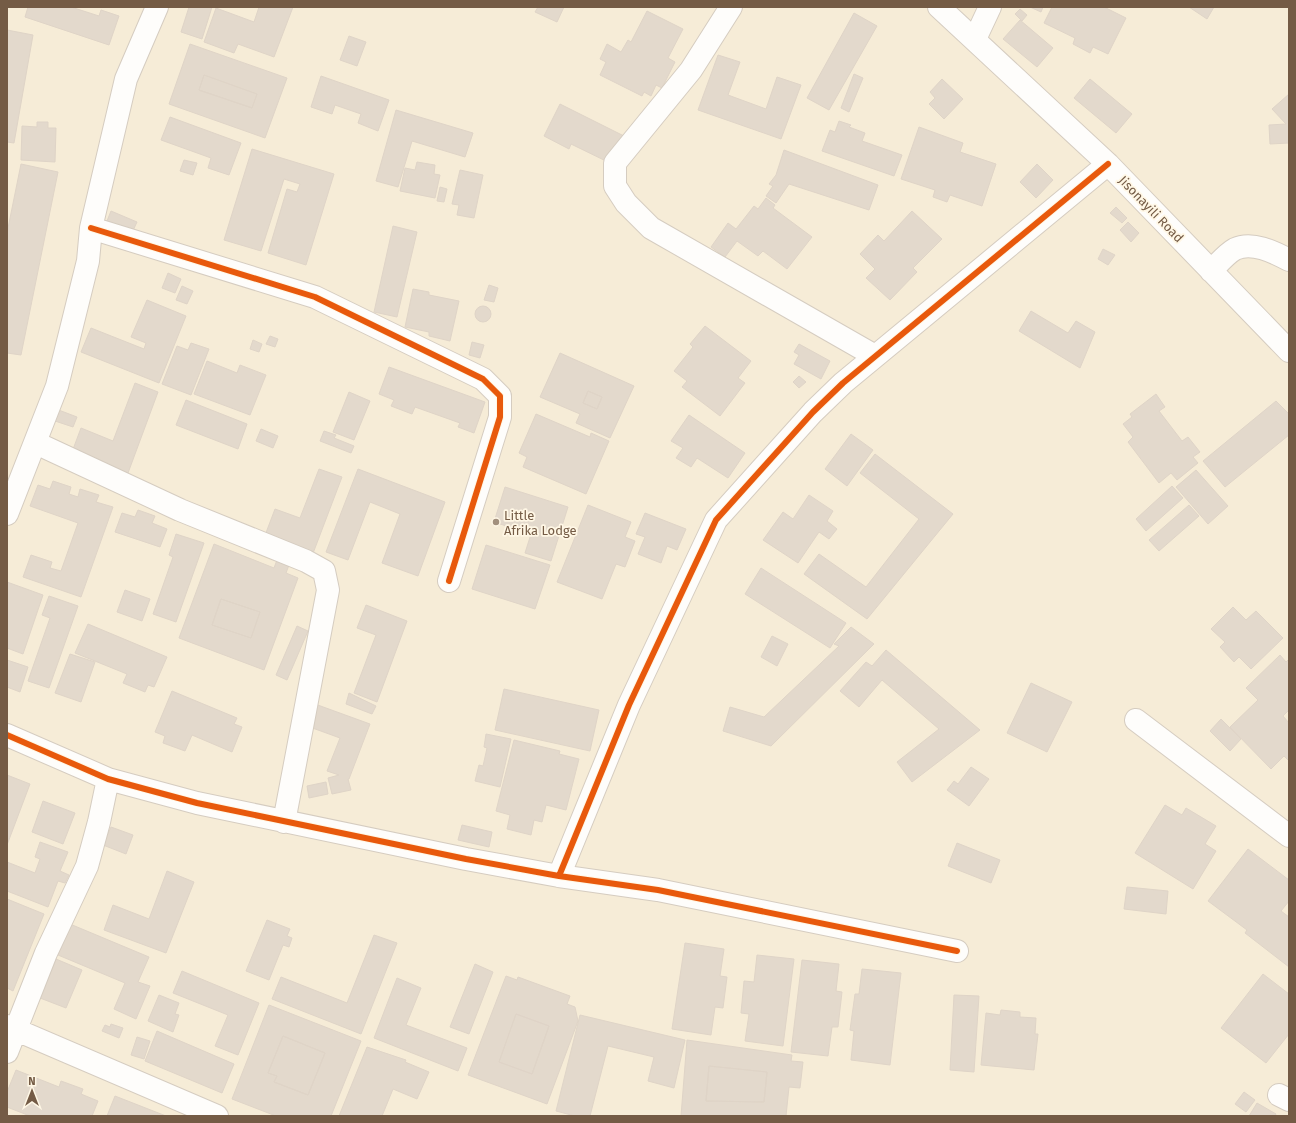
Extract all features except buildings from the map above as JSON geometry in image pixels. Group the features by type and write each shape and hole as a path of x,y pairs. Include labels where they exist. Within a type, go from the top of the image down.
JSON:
{"street":[{"path":"7,514 57,386 73,328 88,261 92,228 126,80 157,7"},
{"path":"731,7 691,70 615,163 615,186 626,203 651,228 875,356"},
{"name":"Jisonayili Road","path":"939,7 1108,164 1289,351"},
{"path":"975,39 990,7"},
{"path":"559,876 629,705 716,520 813,412 875,356 1108,164"},
{"path":"92,228 315,297 483,379 500,396 500,417 448,581"},
{"path":"1211,271 1235,249 1250,247 1270,250 1289,260"},
{"path":"36,443 180,510 306,561 324,572 328,590 320,642 284,822"},
{"path":"1136,720 1289,836"},
{"path":"7,735 108,779 197,803 284,822 365,837 466,860 559,876 658,890 957,951"},
{"path":"7,1052 11,1027 87,866 99,822 108,779"},
{"path":"11,1027 216,1116"}],"shaded area":[{"path":"7,7 1289,7 1289,1116 7,1116"}],"cycle path":[{"path":"559,876 629,705 716,520 813,412 843,383 1108,164"},
{"path":"91,228 315,297 483,379 500,396 500,417 449,581"},
{"path":"7,735 108,779 197,803 466,859 559,876 658,890 957,951"}],"place":[{"name":"Little Afrika Lodge","path":"496,522"}]}
